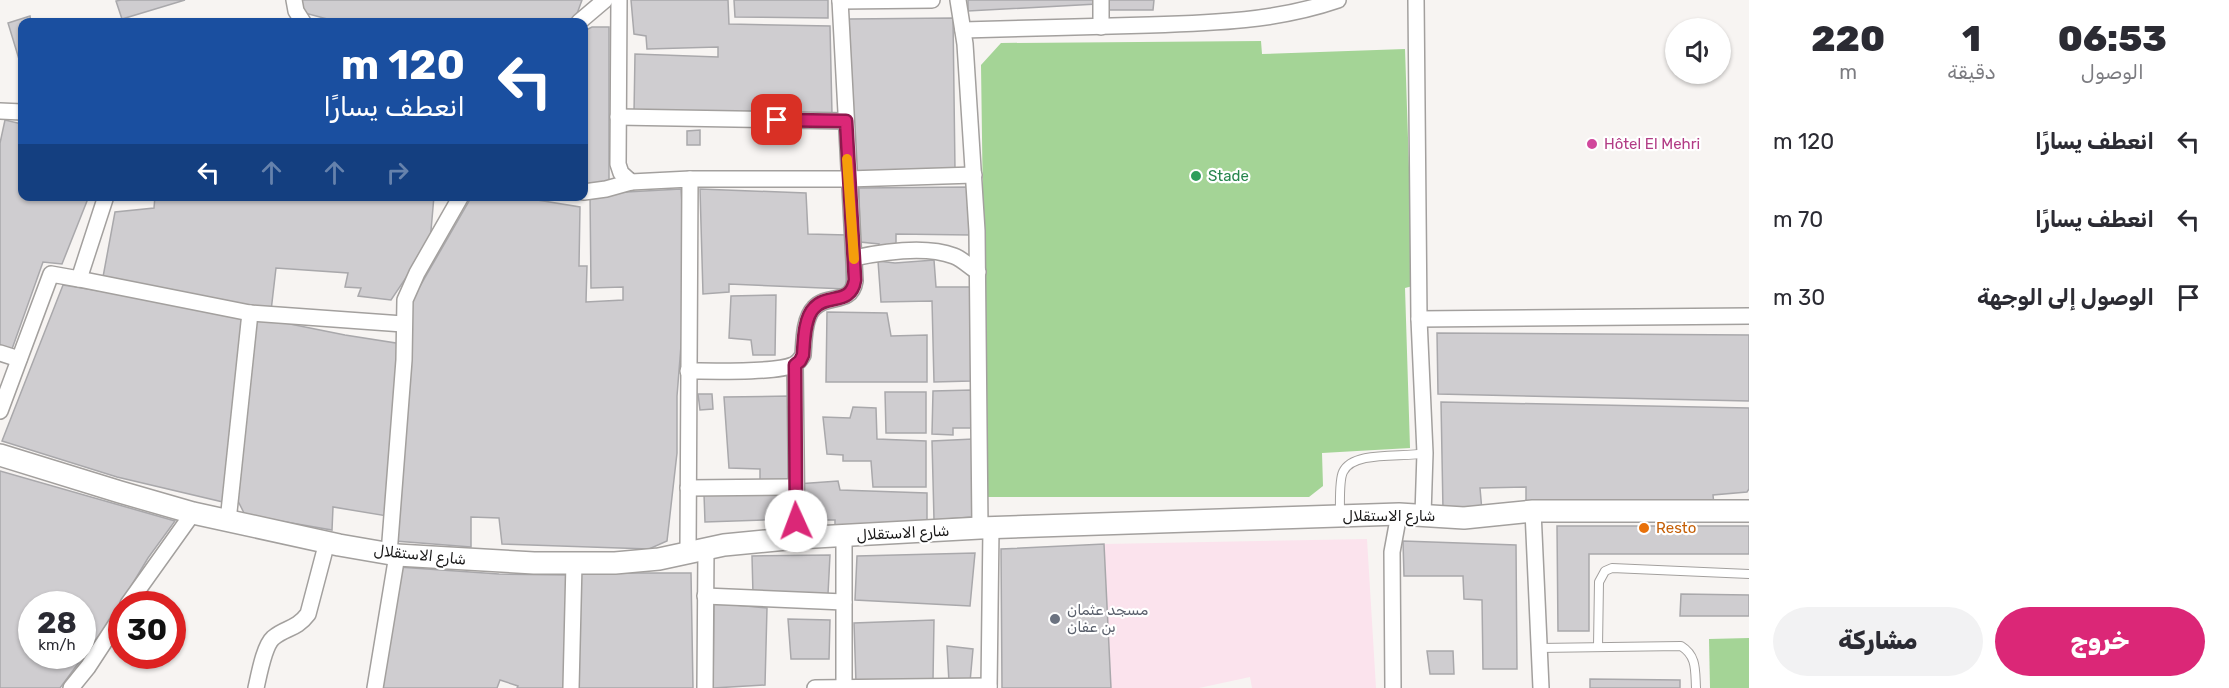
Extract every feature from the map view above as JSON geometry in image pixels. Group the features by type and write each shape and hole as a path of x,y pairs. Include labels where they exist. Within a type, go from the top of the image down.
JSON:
{"street":[{"path":"294,0 296,11 300,18"},
{"path":"584,18 605,0"},
{"path":"619,0 618,164 621,173 631,182"},
{"path":"688,371 760,370 795,365 803,355 809,318 813,308 824,301 848,295 854,289 840,1 932,0"},
{"path":"815,688 989,687 974,175 963,30 958,0"},
{"path":"1101,0 1101,27"},
{"path":"963,30 1101,27 1256,19 1314,8 1338,0"},
{"path":"1416,0 1419,319 1425,453 1423,514"},
{"path":"0,111 18,112"},
{"path":"618,117 846,121"},
{"path":"588,191 631,182 690,179 848,179 974,175"},
{"path":"690,179 688,488 705,596 705,688"},
{"path":"79,279 104,201"},
{"path":"375,688 393,555 404,360 403,308 409,289 458,201"},
{"path":"854,258 876,253 921,250 954,256 978,272"},
{"path":"0,411 51,274 250,313 403,324"},
{"path":"228,521 250,313"},
{"path":"1419,319 1749,316"},
{"path":"0,353 19,358"},
{"path":"795,365 797,538"},
{"name":"شارع الاستقلال","path":"0,455 193,513 228,521 393,555 487,561 574,563 648,560 762,540 985,528 1399,514 1464,518 1533,511 1749,511"},
{"path":"688,488 795,487"},
{"path":"1533,511 1541,688"},
{"path":"137,591 193,513"},
{"path":"1393,688 1392,552 1399,514"},
{"path":"844,536 844,688"},
{"path":"256,688 268,643 280,633 302,622 308,614 327,542"},
{"path":"571,688 574,563"},
{"path":"705,596 844,602"},
{"path":"71,688 108,636"}],"lane":[{"path":"1340,516 1342,472 1349,464 1367,457 1412,457 1425,453"},
{"path":"1598,646 1599,582 1605,571 1612,568 1749,574"},
{"path":"1539,648 1681,646 1694,658 1696,688"}],"shaded area":[{"path":"1367,539 1376,688 1252,688 1250,677 1199,688 1111,688 1104,544"}],"green space":[{"name":"Stade","path":"1261,41 1262,54 1405,49 1413,286 1405,288 1410,448 1322,453 1323,486 1309,497 987,497 981,65 1001,43"},
{"path":"1749,638 1749,688 1710,688 1709,639"}],"building":[{"path":"185,0 125,18 122,18 116,1"},
{"path":"301,0 582,0 575,18 324,18 301,12"},
{"path":"631,0 728,0 729,24 830,26 832,114 634,113 635,54 718,57 718,47 647,49 646,36 634,34"},
{"path":"734,0 828,0 828,18 735,17"},
{"path":"968,0 1097,0 1097,4 968,11"},
{"path":"1105,0 1154,0 1153,10 1106,10"},
{"path":"953,18 955,170 855,174 849,19"},
{"path":"18,20 18,56 8,23"},
{"path":"609,27 609,180 603,185 588,186 588,29"},
{"path":"5,120 18,123 18,201 87,201 62,264 43,262 12,349 0,345 0,143"},
{"path":"700,130 700,145 687,145 687,131"},
{"path":"970,187 970,235 896,234 896,249 878,250 879,244 860,242 859,188"},
{"path":"681,189 684,234 682,333 677,396 677,453 667,541 649,549 502,544 499,518 471,517 471,547 395,541 408,307 469,201 543,201 580,207 579,266 587,266 586,302 623,300 623,287 591,288 590,194"},
{"path":"700,189 806,193 808,234 847,235 846,289 729,284 729,292 703,294"},
{"path":"155,201 434,201 430,242 391,300 358,296 361,288 345,287 348,273 276,268 271,311 103,277 115,212 154,208"},
{"path":"934,260 936,287 971,287 971,381 934,382 932,301 881,302 878,261 895,263"},
{"path":"63,285 169,302 245,318 223,502 117,477 2,441"},
{"path":"776,295 775,355 753,355 751,340 729,338 731,296"},
{"path":"827,312 887,313 891,336 927,335 927,382 826,382"},
{"path":"255,317 402,344 387,516 333,507 332,530 245,515 237,499"},
{"path":"1437,333 1749,335 1749,401 1438,394"},
{"path":"972,390 973,428 953,428 953,435 932,434 933,391"},
{"path":"885,392 926,392 926,433 886,433"},
{"path":"698,394 712,394 713,409 700,410"},
{"path":"790,396 790,482 760,484 760,469 729,468 724,397"},
{"path":"1441,402 1749,408 1749,489 1747,492 1713,495 1714,505 1526,505 1526,487 1480,488 1482,511 1443,510"},
{"path":"853,407 876,408 877,439 926,441 926,487 873,487 871,461 843,461 843,455 827,454 823,417 850,418"},
{"path":"973,439 972,517 934,520 932,441"},
{"path":"0,471 175,521 148,558 128,591 108,591 108,623 96,640 96,591 18,591 18,669 74,669 60,688 0,688"},
{"path":"838,481 840,490 927,493 927,521 835,528 835,520 800,520 797,484"},
{"path":"790,492 790,519 705,522 704,494"},
{"path":"1557,526 1749,526 1749,554 1589,554 1589,631 1558,631"},
{"path":"1403,541 1516,545 1517,669 1483,669 1482,600 1464,599 1463,576 1404,576"},
{"name":"مسجد عثمان بن عفان","path":"1104,544 1111,688 1002,688 1001,549"},
{"path":"975,553 970,606 855,600 857,556"},
{"path":"830,555 828,594 753,595 752,556"},
{"path":"398,567 499,574 567,575 565,688 517,688 518,686 500,680 497,688 378,688"},
{"path":"579,573 691,573 693,688 576,688"},
{"path":"1681,594 1749,595 1749,616 1680,616"},
{"path":"714,603 767,608 765,685 713,688"},
{"path":"788,619 830,620 829,659 791,659"},
{"path":"934,620 933,680 856,683 854,623"},
{"path":"947,646 973,649 970,682 949,682"},
{"path":"1427,651 1453,651 1454,674 1430,674"},
{"path":"1590,679 1680,680 1680,688 1590,688"}],"slow traffic":[{"path":"847,159 854,259"}],"place":[{"name":"Hôtel El Mehri","path":"1592,144"},
{"name":"Stade","path":"1196,176"},
{"name":"Resto","path":"1644,528"},
{"name":"مسجد عثمان بن عفان","path":"1055,619"}],"route":[{"path":"777,120 846,121 855,280 854,289 848,295 824,301 813,308 809,318 803,355 795,365 796,521"}]}
